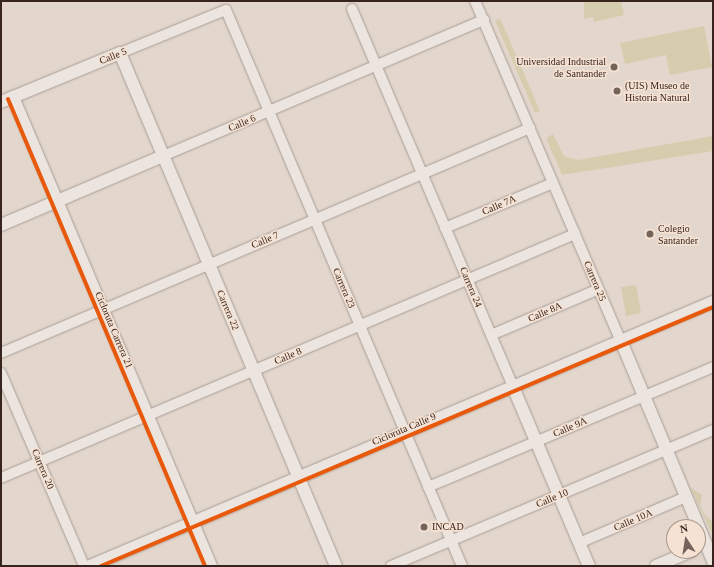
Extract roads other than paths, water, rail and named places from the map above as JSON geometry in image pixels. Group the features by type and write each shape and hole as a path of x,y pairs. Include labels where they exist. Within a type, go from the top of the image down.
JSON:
{"street":[{"name":"Carrera 25","path":"476,1 695,519"},
{"name":"Carrera 24","path":"352,9 589,566"},
{"name":"Calle 5","path":"1,102 226,10"},
{"name":"Carrera 23","path":"226,10 462,566"},
{"name":"Calle 6","path":"1,225 484,20"},
{"name":"Carrera 22","path":"120,53 336,566"},
{"path":"13,97 211,566"},
{"name":"Calle 7","path":"1,353 530,128"},
{"name":"Calle 7A","path":"445,228 553,183"},
{"name":"Calle 8","path":"1,478 575,234"},
{"name":"Calle 8A","path":"491,335 599,289"},
{"path":"90,566 713,302"},
{"name":"Calle 9A","path":"428,487 713,367"},
{"name":"Carrera 20","path":"1,373 84,566"},
{"name":"Calle 10","path":"390,566 713,430"},
{"name":"Calle 10A","path":"579,543 686,497"},
{"name":"Carrera 25","path":"706,545 713,561"},
{"path":"656,566 673,559"}],"place":[{"name":"Universidad Industrial de Santander","path":"614,67"},
{"name":"(UIS) Museo de Historia Natural","path":"617,91"},
{"name":"Colegio Santander","path":"650,234"},
{"name":"INCAD","path":"424,527"}]}
